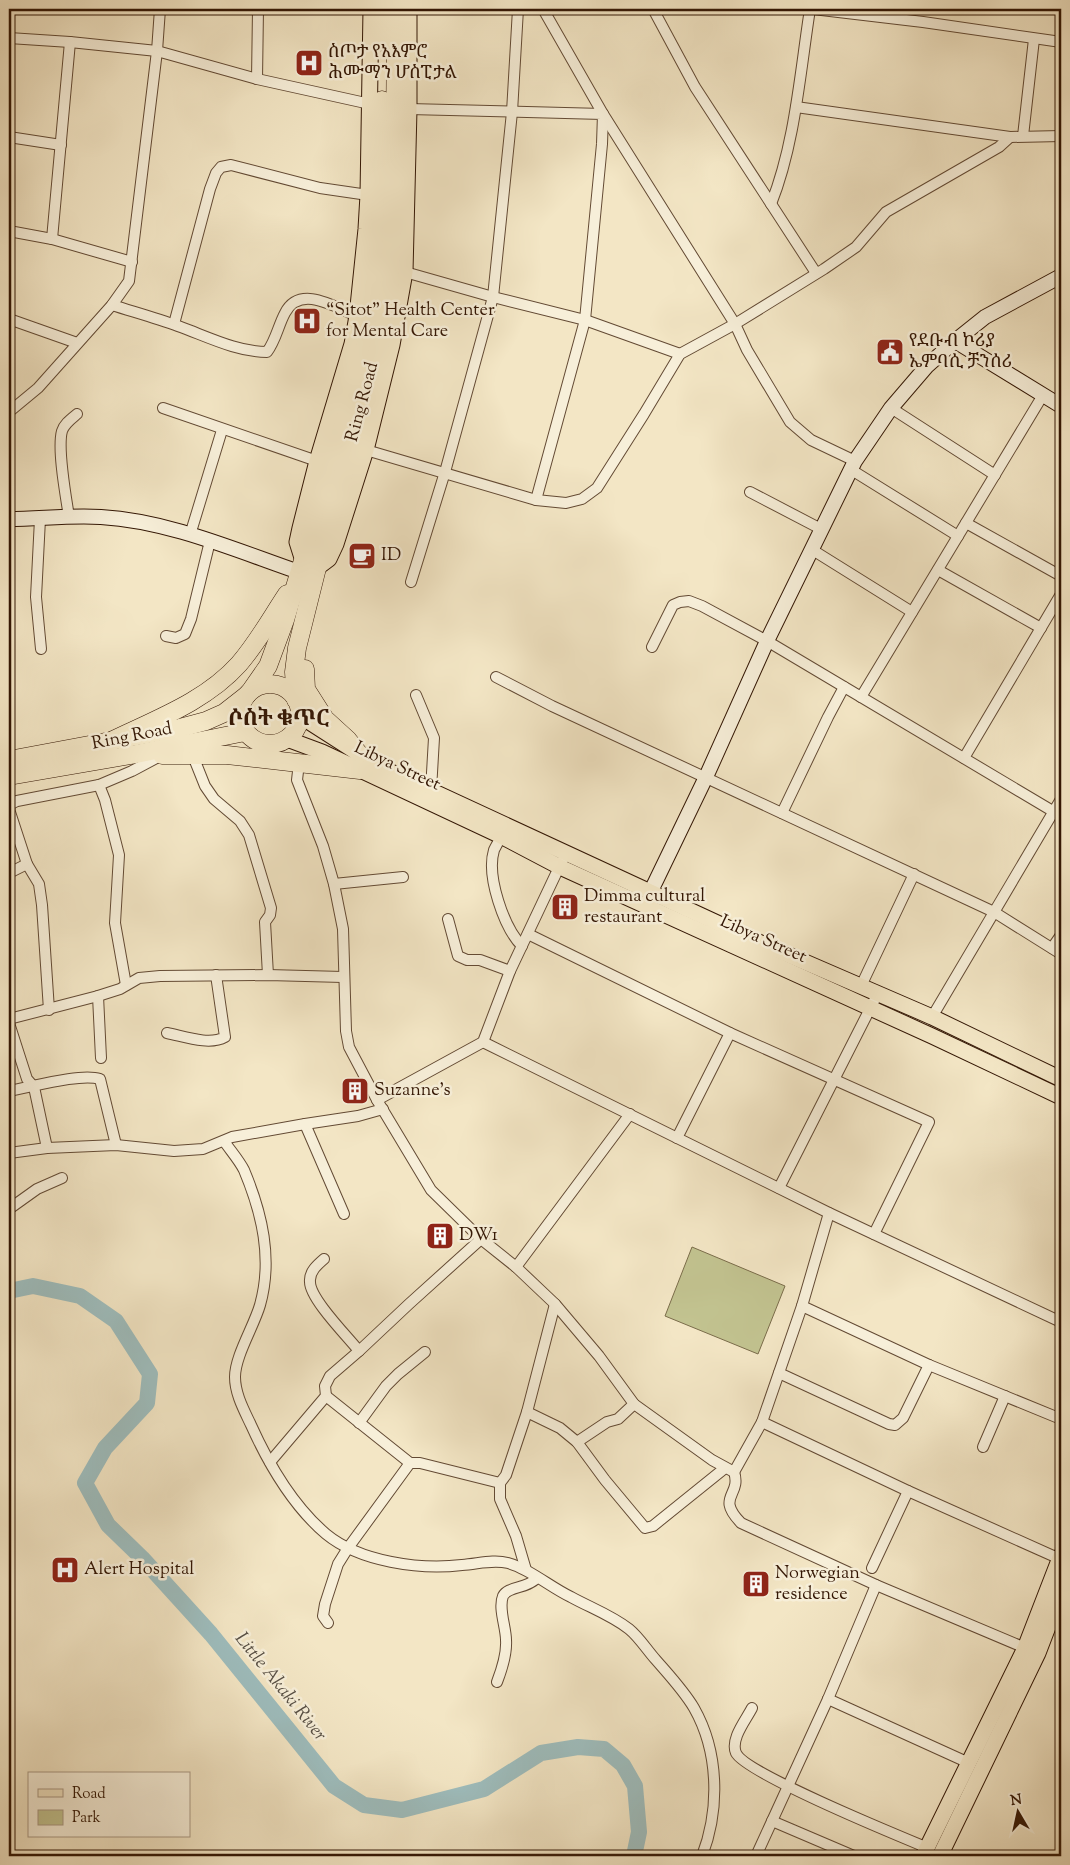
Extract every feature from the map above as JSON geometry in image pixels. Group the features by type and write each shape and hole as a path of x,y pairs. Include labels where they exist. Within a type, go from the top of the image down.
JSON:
{"highway":[{"name":"Ring Road","path":"298,708 294,672 305,617 304,570 371,318 382,194 383,9"},
{"name":"Ring Road","path":"9,760 180,728 206,721 224,713 250,692 271,659 304,570 382,335 389,292 395,147 396,9"},
{"path":"109,742 188,704 212,688 238,666 304,570"},
{"path":"131,754 227,755 299,763 360,762 348,740 325,719 306,689 304,664 305,617"},
{"path":"268,684 277,685 291,693 298,708 298,725 287,739 279,743 260,743 252,739 241,725 240,709 250,692 268,684"},
{"name":"Ring Road","path":"9,776 245,732"}],"main road":[{"path":"370,9 368,195 357,316 297,542 304,570 329,559 336,544 366,450 391,352 405,272 409,109 409,9"},
{"name":"Libya Street","path":"298,708 360,762 502,836 651,892 754,940 932,1017 1061,1079"},
{"name":"Libya Street","path":"287,739 322,752 378,766 431,790 563,860 870,1009 1061,1097"},
{"path":"930,1854 969,1763 1032,1651 1060,1557"},
{"path":"930,1854 1061,1593"}],"street":[{"path":"9,412 38,388 112,304 129,281 158,52 160,9"},
{"path":"258,9 258,79"},
{"path":"411,582 445,472 493,297 512,112 518,9"},
{"path":"543,9 603,114 736,324 747,350 790,422 811,440 853,465 958,536"},
{"path":"653,9 695,87 816,274"},
{"path":"771,204 780,182 796,107 810,9"},
{"path":"813,9 923,22 1061,42"},
{"path":"9,38 70,42 158,52 258,79 370,104"},
{"path":"1023,136 1034,39"},
{"path":"52,240 70,42"},
{"path":"796,107 1010,137 1061,136"},
{"path":"409,109 603,114"},
{"path":"536,500 585,320 602,144 603,114"},
{"path":"9,137 61,146"},
{"path":"366,450 536,500 566,503 582,499 597,488 680,354 736,324 831,265 856,247 886,212 999,147 1010,137"},
{"path":"174,324 210,189 216,173 221,167 230,165 320,188 368,195"},
{"path":"9,231 52,240 132,262"},
{"path":"405,272 585,320 680,354"},
{"path":"651,892 706,778 767,641 853,465 891,408 927,366 985,317 1061,276"},
{"path":"112,304 256,352 267,352 273,344 285,313 291,303 299,298 311,298 357,316"},
{"path":"9,319 77,343"},
{"path":"955,341 1061,406"},
{"path":"861,697 1043,395"},
{"path":"163,408 222,430 317,461"},
{"path":"891,408 995,474"},
{"path":"69,517 60,445 62,430 68,420 77,414"},
{"path":"190,535 222,430"},
{"path":"750,492 821,529"},
{"path":"9,519 101,517 146,523 304,570"},
{"path":"40,519 36,598 41,649"},
{"path":"966,523 1061,576"},
{"path":"166,636 176,638 185,634 191,619 210,541"},
{"path":"811,549 912,612"},
{"path":"938,570 1041,628"},
{"path":"964,758 1061,594"},
{"path":"652,647 673,605 689,601 702,606 767,641 1058,814"},
{"path":"496,677 552,706 994,912 1061,954"},
{"path":"782,813 844,687"},
{"path":"416,696 434,738 431,790"},
{"path":"49,1010 39,884 26,864 9,809 11,804 17,801 99,785 132,771 162,755"},
{"path":"193,756 214,799 240,821 249,834 271,908 270,915 265,922 268,975"},
{"path":"299,763 297,780 323,846 334,884 343,929 346,1031 349,1046 377,1100 431,1190 481,1240 516,1268 555,1304 599,1356 634,1404 729,1470 736,1478 729,1507 731,1513 741,1524 876,1585 1032,1651"},
{"path":"99,785 105,800 119,855 115,923 126,986"},
{"path":"932,1017 994,912 1058,814 1061,799"},
{"path":"502,836 494,851 493,879 495,891 512,935 522,946"},
{"path":"377,1100 483,1042 510,971 563,860"},
{"path":"9,873 26,864"},
{"path":"861,986 914,874"},
{"path":"334,884 403,877"},
{"path":"448,919 458,956 467,960 480,960 510,971"},
{"path":"528,934 730,1033 929,1122 874,1234"},
{"path":"1052,948 1061,935"},
{"path":"167,1033 208,1040 225,1037 216,975"},
{"path":"47,1148 34,1087 27,1079 9,1021 98,996 126,986 139,978 216,975 344,977"},
{"path":"779,1188 878,994"},
{"path":"98,996 101,1058"},
{"path":"678,1138 730,1033"},
{"path":"483,1042 829,1213 1061,1322"},
{"path":"9,1091 91,1076 100,1079 116,1145"},
{"path":"9,1153 47,1148 116,1145 174,1151 203,1149 232,1137 358,1116 383,1109"},
{"path":"516,1268 630,1114"},
{"path":"305,1124 344,1214"},
{"path":"224,1141 243,1168 263,1225 267,1269 260,1304 239,1359 235,1375 240,1402 270,1462 287,1490 312,1520 328,1535 348,1548 386,1561 423,1567 487,1562 506,1563 526,1570 570,1597 607,1614 631,1631 693,1706 707,1734 713,1765 714,1808 712,1826 702,1856"},
{"path":"9,1209 37,1189 62,1178"},
{"path":"527,1412 560,1428 577,1442 604,1480 645,1528 652,1526 729,1470 762,1422 802,1306 829,1213"},
{"path":"481,1240 409,1304 360,1351 330,1376 325,1386 326,1396 410,1463 420,1463 500,1483"},
{"path":"324,1260 314,1269 310,1281 312,1294 360,1351"},
{"path":"526,1570 516,1536 500,1499 500,1483 506,1475 527,1412 555,1304"},
{"path":"802,1306 929,1365 1061,1419"},
{"path":"359,1423 386,1386 425,1352"},
{"path":"779,1373 889,1424 895,1425 903,1418 929,1365"},
{"path":"270,1462 326,1396"},
{"path":"983,1447 1005,1396"},
{"path":"577,1442 607,1422 618,1419 634,1404"},
{"path":"762,1422 908,1491 1060,1557"},
{"path":"328,1623 323,1616 325,1604 338,1564 410,1463"},
{"path":"872,1568 908,1491"},
{"path":"497,1682 502,1669 506,1646 503,1597 508,1590 532,1584 537,1578"},
{"path":"756,1856 828,1699 876,1585"},
{"path":"828,1699 969,1763"},
{"path":"752,1708 735,1740 736,1753 745,1762 787,1786 930,1854"},
{"path":"772,1821 854,1856"}],"green space":[{"path":"692,1247 785,1286 758,1354 665,1316"}],"waterway":[{"name":"Little Akaki River","path":"9,1291 33,1286 80,1296 116,1321 150,1374 147,1403 105,1448 85,1483 108,1525 142,1558 211,1634 334,1786 364,1805 402,1810 484,1789 541,1753 578,1747 604,1749 623,1765 635,1786 639,1832 634,1856"}],"place":[{"name":"ስጦታ የአእምሮ ሕሙማን ሆስፒታል","path":"309,63"},
{"name":"“Sitot” Health Center for Mental Care","path":"307,321"},
{"name":"የደቡብ ኮሪያ ኤምባሲ ቻንሰሪ","path":"890,352"},
{"name":"ID","path":"362,556"},
{"name":"Dimma cultural restaurant","path":"565,907"},
{"name":"Suzanne's","path":"355,1091"},
{"name":"DW1","path":"440,1236"},
{"name":"Alert Hospital","path":"65,1570"},
{"name":"Norwegian residence","path":"756,1584"}],"district":[{"name":"ሶስት ቁጥር","path":"279,720"}]}
